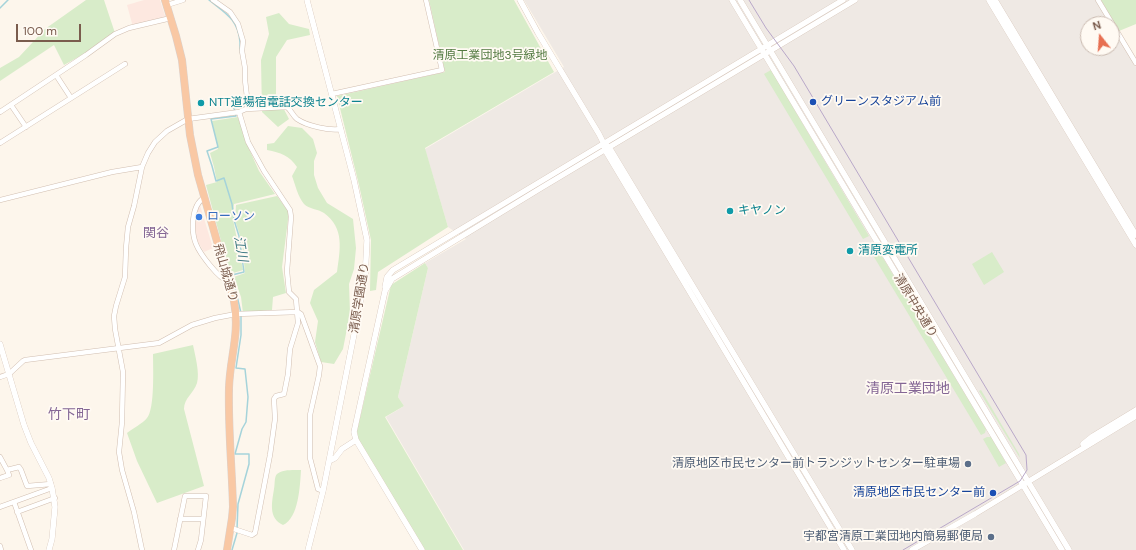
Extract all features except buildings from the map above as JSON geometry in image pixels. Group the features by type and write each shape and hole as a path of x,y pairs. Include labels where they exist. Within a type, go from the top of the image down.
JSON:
{"highway":[{"name":"飛山城通り","path":"166,3 182,60 188,119 194,156 236,314 236,339 229,382 233,495 231,528 227,550"}],"street":[{"path":"166,3 184,0"},
{"path":"213,0 230,12 238,24 243,41 242,51 248,106 246,109"},
{"name":"清原学園通り","path":"307,0 354,180 367,240 365,279 323,491 308,550"},
{"path":"332,94 442,70 426,0"},
{"path":"520,0 844,550"},
{"name":"清原中央通り","path":"732,0 1025,483 1069,550"},
{"name":"清原中央通り","path":"740,0 1025,483 1062,550"},
{"path":"422,550 356,440 354,432 387,277 393,270 764,55 769,48 843,0"},
{"path":"606,147 761,49 769,48 855,0"},
{"path":"989,0 1136,245"},
{"path":"995,0 1136,235"},
{"path":"1098,0 1136,63"},
{"path":"0,112 115,34 129,28 171,18"},
{"path":"0,143 125,64"},
{"path":"56,75 71,98"},
{"path":"10,105 26,127"},
{"path":"142,550 120,459 123,372 115,329 115,312 125,277 128,227 142,167 148,153 155,142 167,131 188,119 239,112 246,109 287,107 297,119 304,123 333,130 341,129"},
{"path":"231,528 252,534 255,533 270,455 275,418 274,399 276,396 284,394 290,349 298,323 296,299 289,292 287,271 291,217 290,210 248,142 239,112"},
{"path":"606,147 852,550"},
{"path":"0,200 112,172 142,167"},
{"path":"204,198 198,202 195,211 194,237 199,250 219,276 228,281"},
{"path":"0,377 9,374 25,360 159,343 192,325 215,318 236,314 296,311 300,314 320,366 320,375 310,415 310,458 318,489 323,491"},
{"path":"0,344 24,425 52,486 55,498 54,522 49,550"},
{"path":"1064,459 1094,436 1136,410"},
{"path":"912,550 1136,416"},
{"path":"329,461 335,458 342,449 356,440"},
{"path":"0,457 9,475 0,478"},
{"path":"7,470 18,467 21,470 27,486 52,486"},
{"path":"0,508 52,486"},
{"path":"174,550 185,496 206,496 201,540 198,550"},
{"path":"17,512 55,498"},
{"path":"14,502 31,550"},
{"path":"180,519 203,519"},
{"path":"0,546 1,550"}],"shaded area":[{"path":"144,0 160,0 166,19 133,27 127,5"},
{"path":"524,0 1096,0 1105,16 1080,16 1080,56 1120,56 1120,40 1136,67 1136,550 464,550 386,417 404,406 398,397 428,268 425,263 466,239 448,227 425,149 564,67"},
{"path":"199,202 213,248 204,252 197,240 192,225"}],"green space":[{"path":"86,0 104,0 116,36 64,65 54,45 0,81 0,68 19,57 45,29"},
{"name":"清原工業団地3号緑地","path":"429,0 514,0 554,72 425,148 448,227 378,272 376,290 370,291 371,240 337,96 445,72"},
{"path":"1101,0 1136,0 1136,24 1120,31 1120,16 1110,16"},
{"path":"279,13 289,24 309,29 310,35 287,40 276,57 276,94 289,119 278,127 262,112 261,60 269,34 266,17"},
{"path":"771,70 869,236 863,239 764,74"},
{"path":"238,117 246,142 259,171 275,194 234,204 233,219 243,270 230,274 206,185 217,182 210,153 218,149 212,121"},
{"path":"288,126 302,128 313,139 317,153 314,161 314,175 318,188 327,203 353,219 356,248 354,269 349,284 350,313 343,349 334,364 321,362 315,342 318,321 310,303 314,290 337,272 340,240 335,225 331,219 324,213 308,207 302,201 292,176 297,167 294,163 284,155 267,150 267,144 274,143"},
{"path":"277,196 289,212 282,267 286,293 273,297 272,310 243,313 241,297 234,277 245,273 242,242 235,220 236,205"},
{"path":"874,243 986,429 985,433 981,435 868,247"},
{"path":"992,252 1004,272 984,285 972,264"},
{"path":"425,263 428,268 398,397 404,406 385,417 463,550 425,550 358,439 357,431 391,285"},
{"path":"193,345 198,379 196,387 184,405 184,409 204,486 157,503 137,461 127,433 145,420 150,413 153,388 153,354"},
{"path":"981,390 1019,454 1020,458 979,391"},
{"path":"991,437 1006,463 999,467 983,439"},
{"path":"301,470 298,500 292,516 283,525 275,518 272,509 275,477 282,471"}],"waterway":[{"path":"0,8 8,0"},
{"name":"江川","path":"209,0 234,22 239,34 241,55"},
{"name":"江川","path":"237,529 238,504 249,464 249,454 235,454 242,429 246,422 248,397 245,369 236,368 241,335 241,313 232,275 244,272 239,236 234,220 232,204 224,178 216,181 207,151 218,147 211,119 236,116 234,108 245,106 245,101"},
{"name":"江川","path":"232,550 237,531"}],"tram line":[{"path":"749,0 766,28 794,66 1026,455 1027,470 1020,481 903,550"}],"place":[{"name":"グリーンスタジアム前","path":"813,102"},
{"name":"NTT道場宿電話交換センター","path":"201,103"},
{"name":"キヤノン","path":"730,211"},
{"name":"ローソン","path":"199,217"},
{"name":"清原変電所","path":"850,251"},
{"name":"清原地区市民センター前トランジットセンター駐車場","path":"968,464"},
{"name":"清原地区市民センター前","path":"993,493"},
{"name":"宇都宮清原工業団地内簡易郵便局","path":"991,537"}],"district":[{"name":"関谷","path":"156,234"},
{"name":"清原工業団地","path":"908,389"},
{"name":"竹下町","path":"69,415"}]}
